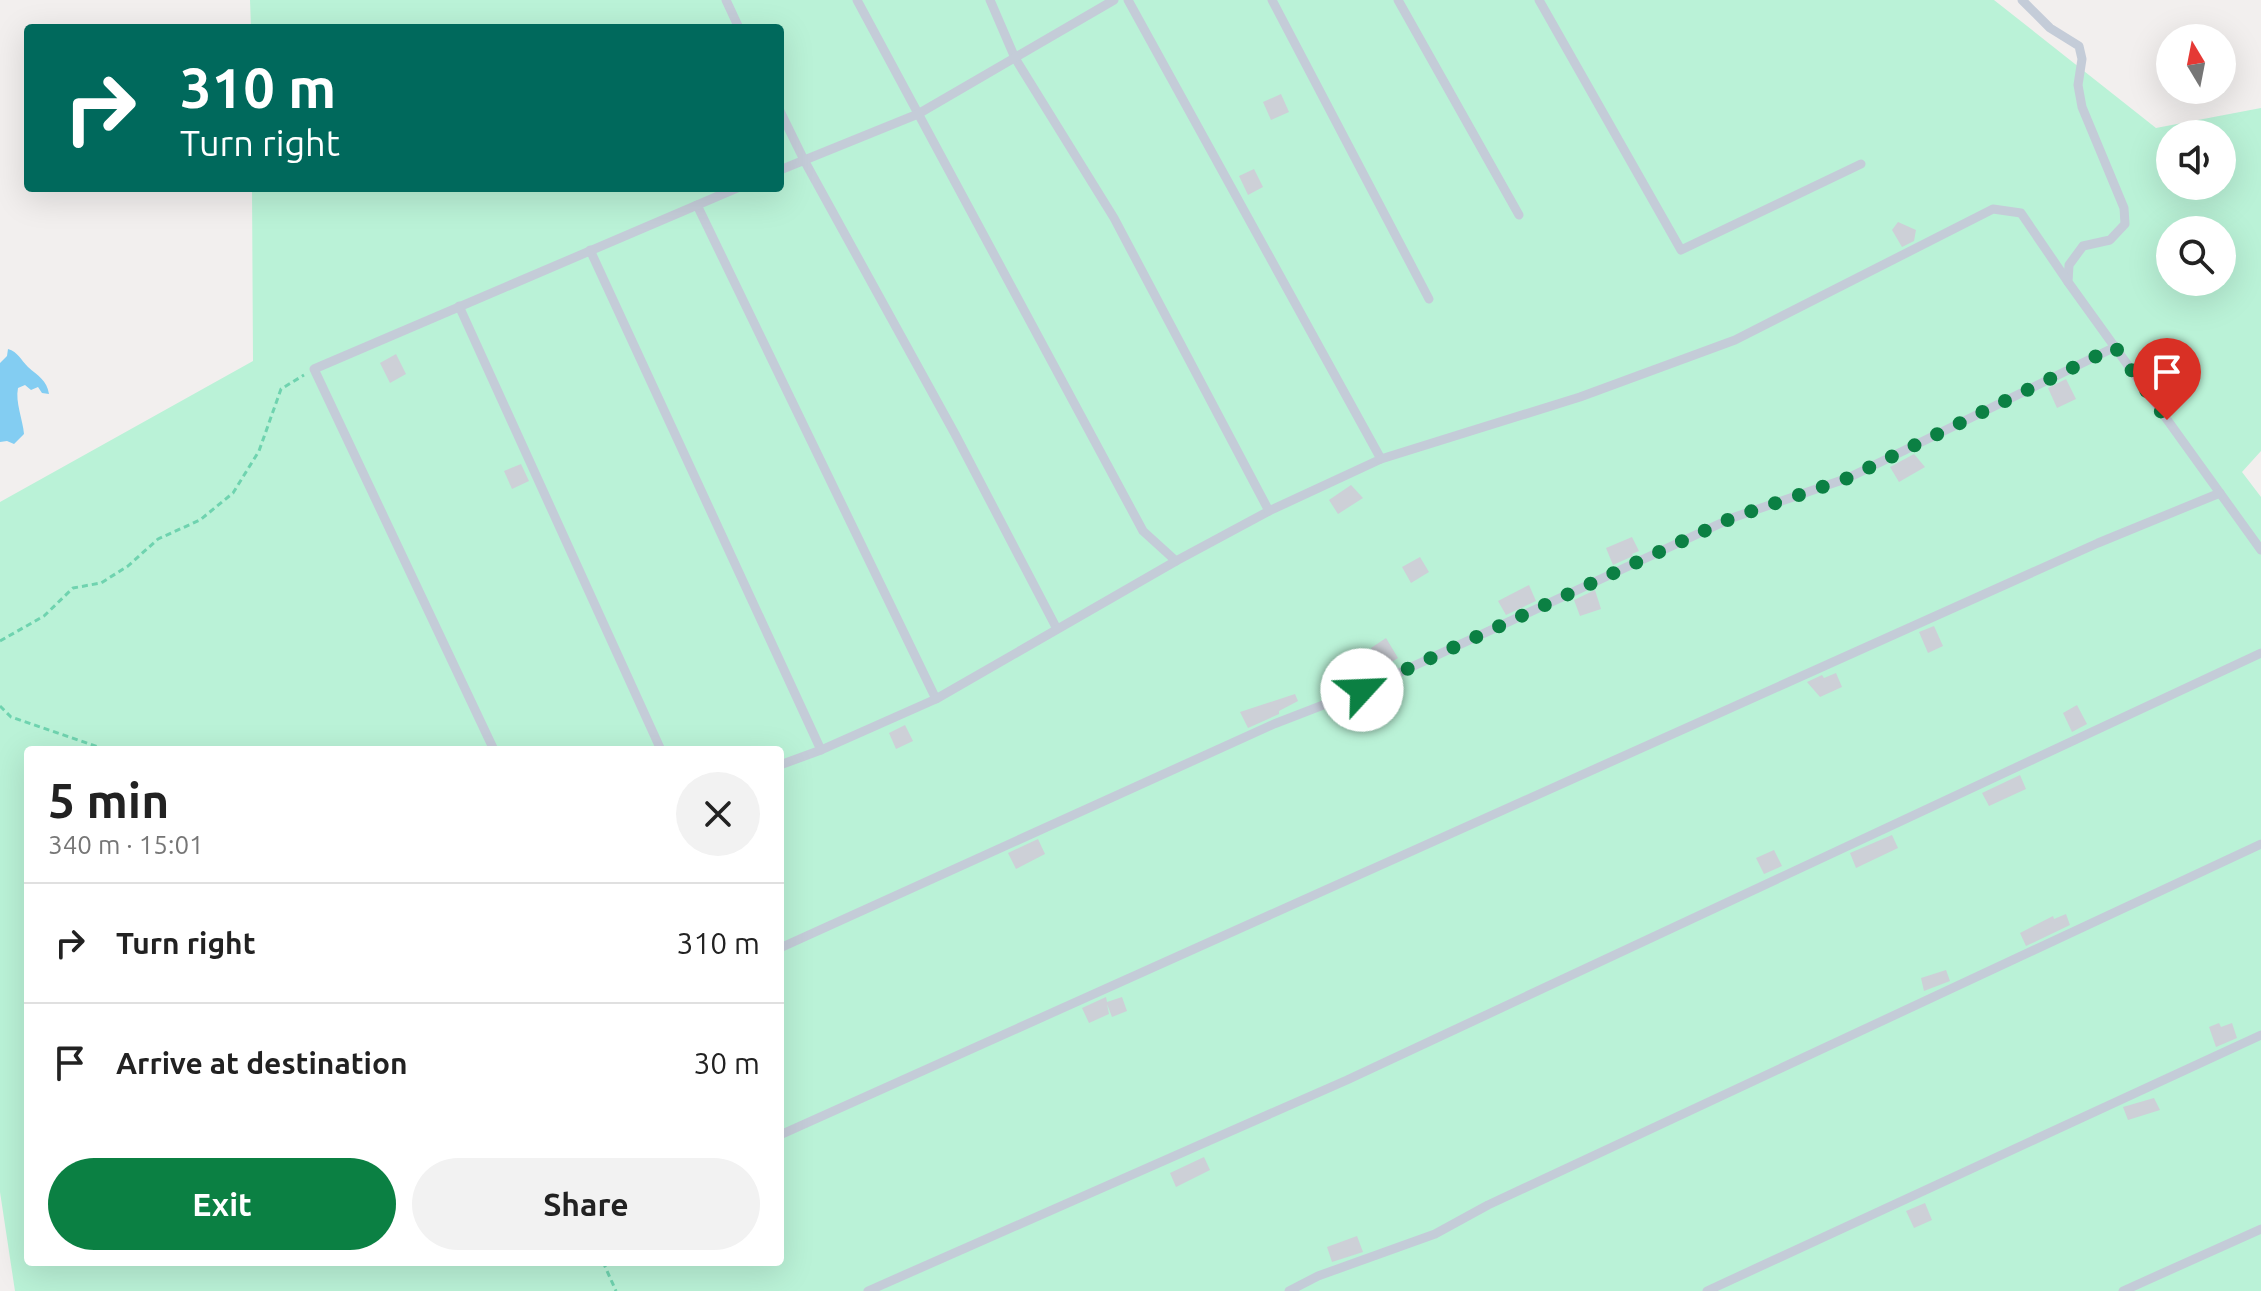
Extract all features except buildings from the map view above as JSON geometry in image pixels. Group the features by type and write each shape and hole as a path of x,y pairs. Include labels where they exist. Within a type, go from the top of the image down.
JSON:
{"lane":[{"path":"726,0 737,24"},
{"path":"857,0 1143,531 1176,561"},
{"path":"990,0 1015,58 1114,218 1269,511"},
{"path":"784,168 918,114 1114,0"},
{"path":"1128,0 1381,459"},
{"path":"1272,0 1429,299"},
{"path":"1398,0 1519,215"},
{"path":"1539,0 1681,250 1861,164"},
{"path":"2022,0 2050,28 2079,46 2082,59 2078,85 2082,107 2124,208 2125,224 2110,240 2083,246 2069,265 2068,282"},
{"path":"784,119 948,420 1057,629"},
{"path":"492,746 314,369 728,192"},
{"path":"697,205 936,699"},
{"path":"784,764 936,699 1176,561 1269,511 1381,459 1580,397 1735,340 1993,209 2021,213 2261,550"},
{"path":"590,250 821,750"},
{"path":"459,306 659,746"},
{"path":"784,946 1274,724 1362,690 1732,518 1848,478 2115,347"},
{"path":"784,1133 2084,549 2220,493"},
{"path":"868,1291 1347,1080 2261,653"},
{"path":"1289,1291 1318,1276 1435,1234 1488,1205 2261,844"},
{"path":"1707,1291 2261,1035"},
{"path":"2123,1291 2261,1229"}],"path":[{"path":"0,641 44,616 73,588 101,583 128,566 158,539 200,520 233,493 259,451 281,389 314,369"},
{"path":"0,706 11,717 95,746"},
{"path":"605,1266 616,1291"}],"green space":[{"path":"250,0 1994,0 2156,128 2156,200 2236,200 2236,120 2198,120 2261,108 2261,451 2242,472 2261,497 2261,1291 15,1291 0,1192 0,502 253,361 252,192 784,192 784,24 251,24"}],"water":[{"path":"8,349 42,379 49,394 42,393 38,387 31,390 25,385 18,388 24,434 14,444 0,442 0,363 7,356"}],"route":[{"path":"1362,690 1732,518 1848,478 2115,347 2167,420"}]}
